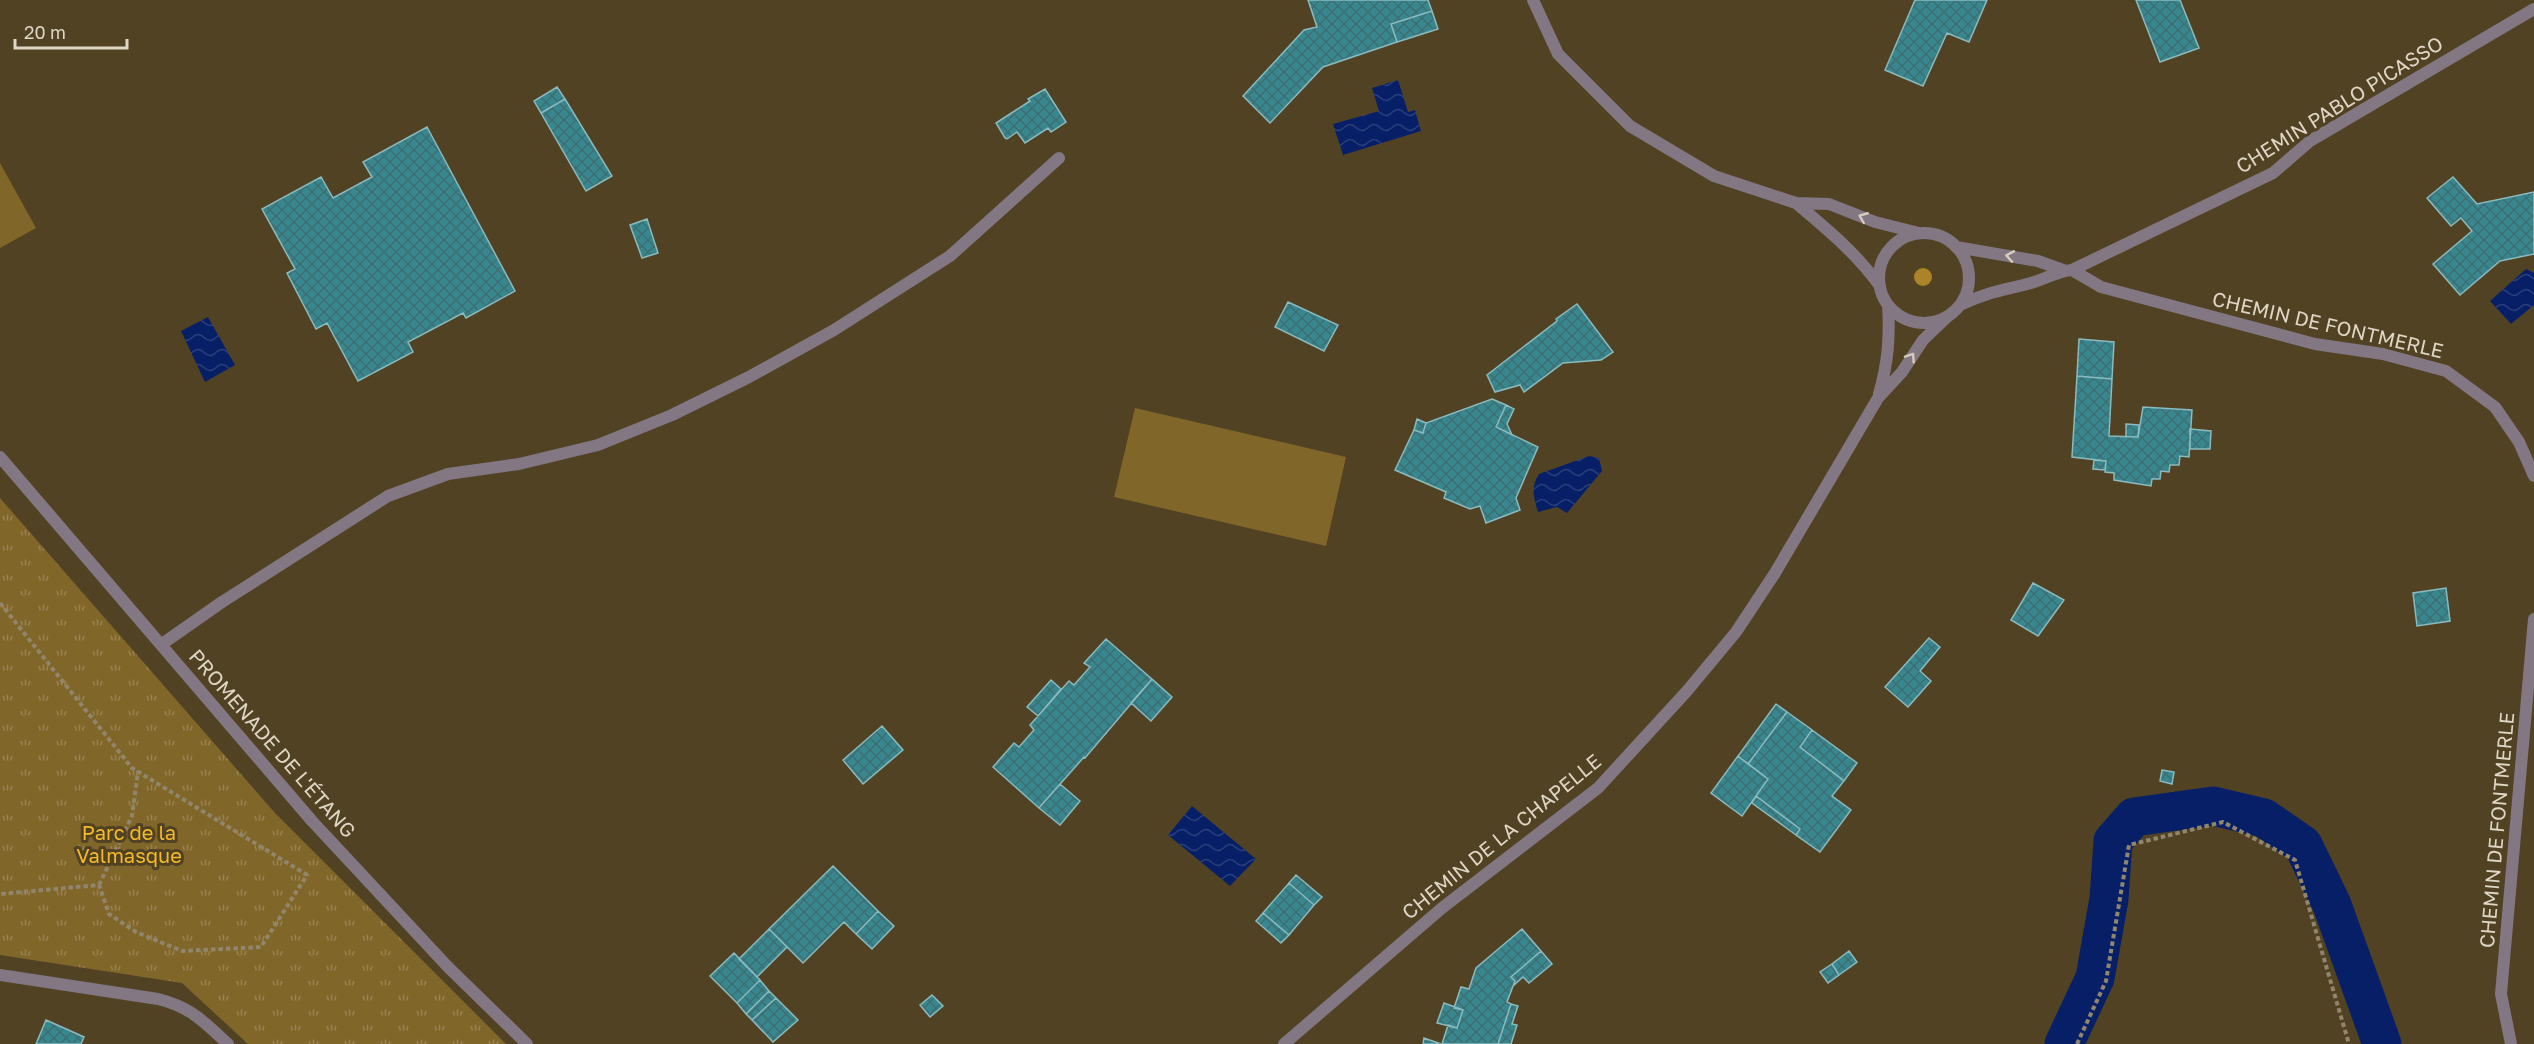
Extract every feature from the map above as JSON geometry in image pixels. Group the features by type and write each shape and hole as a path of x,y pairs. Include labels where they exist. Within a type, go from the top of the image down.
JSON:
{"street":[{"path":"1533,0 1558,54 1630,126 1714,176 1796,204 1829,204 1875,222 1919,233 1933,234 1946,239 1965,259 1970,274 1968,289 1962,304 1946,318 1934,322 1921,323 1897,315 1888,305 1880,286 1862,262 1838,237 1796,204"},
{"name":"CHEMIN PABLO PICASSO","path":"1962,304 1986,292 2033,283 2068,270 2273,173 2310,141 2534,9"},
{"path":"162,644 222,602 388,496 448,474 519,464 598,445 672,415 749,377 834,330 951,256 1059,158"},
{"path":"1880,286 1880,272 1889,252 1905,238 1919,233"},
{"path":"1956,247 2037,261 2068,270"},
{"name":"CHEMIN DE FONTMERLE","path":"2068,270 2101,287 2315,344 2383,354 2446,371 2495,407 2519,442 2534,476"},
{"name":"CHEMIN DE LA CHAPELLE","path":"1878,398 1888,362 1890,338 1888,305"},
{"name":"CHEMIN DE LA CHAPELLE","path":"1284,1044 1442,908 1598,788 1687,692 1736,632 1775,573 1878,398 1902,372 1923,340 1946,318"},
{"name":"PROMENADE DE L'ÉTANG","path":"0,458 312,821 448,967 527,1044"},
{"name":"CHEMIN DE FONTMERLE","path":"2511,1044 2501,994 2534,619"},
{"path":"0,975 180,1004 196,1014 228,1044"}],"path":[{"path":"0,603 132,768 138,771 307,875 261,947 182,951 136,932 109,914 99,885 132,816 138,771"},
{"path":"2077,1044 2106,981 2129,845 2223,822 2295,860 2349,1044"},
{"path":"0,894 99,885"}],"green space":[{"path":"0,163 36,228 0,248"},
{"path":"1135,408 1346,457 1326,546 1114,497"},
{"name":"Parc de la Valmasque","path":"0,498 275,813 506,1044 248,1044 182,983 0,955"}],"water":[{"path":"1398,80 1408,112 1415,110 1421,131 1343,155 1333,124 1379,111 1372,88"},
{"path":"2526,269 2534,273 2534,305 2511,324 2490,301"},
{"path":"208,317 235,365 205,382 181,331"},
{"path":"1589,456 1599,458 1602,471 1567,513 1557,507 1538,512 1534,488 1539,474"},
{"path":"1192,806 1256,859 1230,886 1168,835"}],"building":[{"path":"1308,0 1428,0 1432,11 1391,24 1397,42 1323,67 1270,123 1243,96 1304,30 1317,27"},
{"path":"1915,0 1987,0 1969,42 1947,33 1923,86 1885,70"},
{"path":"2136,0 2180,0 2199,48 2160,62"},
{"path":"1432,11 1438,29 1397,42 1391,24"},
{"path":"557,87 565,99 541,113 534,101"},
{"path":"1045,89 1066,122 1051,132 1048,128 1025,143 1017,132 1005,138 996,123"},
{"path":"565,99 612,176 586,191 541,113"},
{"path":"427,127 515,291 466,318 463,313 408,342 413,352 358,381 327,323 316,329 287,273 295,269 262,209 321,177 333,198 372,177 363,162"},
{"path":"2453,177 2477,204 2534,192 2534,254 2500,261 2460,295 2433,264 2472,231 2461,218 2451,226 2427,198"},
{"path":"647,219 658,253 642,258 630,225"},
{"path":"1288,302 1338,325 1324,351 1275,327"},
{"path":"1577,304 1613,352 1601,360 1563,363 1524,392 1520,385 1495,392 1487,375"},
{"path":"2079,339 2114,342 2112,379 2077,376"},
{"path":"2077,376 2112,379 2109,436 2138,437 2143,407 2192,410 2189,457 2180,456 2179,465 2170,465 2169,472 2161,471 2160,479 2152,479 2151,486 2114,480 2114,473 2105,472 2106,461 2072,457"},
{"path":"1492,399 1506,405 1496,427 1538,447 1516,498 1520,510 1486,523 1480,506 1470,509 1444,498 1446,492 1395,470 1414,430 1423,433 1426,423"},
{"path":"1506,405 1514,409 1507,424 1512,435 1496,427"},
{"path":"1417,419 1426,423 1423,433 1414,430"},
{"path":"2126,424 2139,425 2138,437 2126,437"},
{"path":"2190,429 2211,431 2210,449 2190,449"},
{"path":"2094,460 2106,461 2105,470 2093,469"},
{"path":"2033,583 2064,600 2038,636 2011,620"},
{"path":"2446,588 2450,621 2417,626 2413,593"},
{"path":"1929,638 1940,647 1920,671 1931,681 1908,707 1885,687"},
{"path":"1106,639 1152,679 1039,808 993,767 1014,743 1019,747 1034,730 1030,725 1069,681 1074,685 1090,667 1084,663"},
{"path":"1152,679 1172,697 1151,721 1131,703"},
{"path":"1051,680 1061,689 1038,716 1027,707"},
{"path":"1776,704 1787,712 1748,764 1738,756"},
{"path":"1787,712 1812,730 1800,747 1844,781 1832,796 1851,810 1820,852 1796,835 1800,829 1756,796 1768,779 1748,764"},
{"path":"882,726 903,750 863,784 843,760"},
{"path":"1812,730 1857,763 1844,781 1800,747"},
{"path":"1738,756 1768,779 1742,816 1711,793"},
{"path":"2162,770 2174,772 2172,784 2160,781"},
{"path":"1060,784 1080,801 1060,825 1039,808"},
{"path":"1756,796 1800,829 1796,835 1752,803"},
{"path":"833,866 878,911 856,934 844,922 803,963 769,929"},
{"path":"1296,875 1322,897 1314,905 1289,883"},
{"path":"1289,883 1314,905 1289,935 1263,913"},
{"path":"878,911 894,926 872,949 856,934"},
{"path":"1263,913 1289,935 1281,943 1256,921"},
{"path":"769,929 787,947 757,977 739,959"},
{"path":"1522,929 1541,951 1511,977 1515,981 1507,1002 1511,1004 1498,1044 1442,1044 1448,1025 1457,1028 1463,1010 1454,1008 1461,987 1469,989 1476,968"},
{"path":"1541,951 1552,964 1529,983 1523,977 1513,986 1515,981 1511,977"},
{"path":"1849,951 1857,962 1839,975 1832,964"},
{"path":"734,953 760,980 737,1003 710,976"},
{"path":"1832,964 1839,975 1828,983 1820,972"},
{"path":"760,980 769,991 746,1014 737,1003"},
{"path":"769,991 776,998 752,1020 746,1014"},
{"path":"932,995 943,1006 930,1017 920,1005"},
{"path":"776,998 798,1020 773,1042 752,1020"},
{"path":"1444,1003 1463,1010 1457,1028 1437,1023"},
{"path":"1511,1004 1518,1006 1512,1024 1517,1025 1511,1044 1498,1044"},
{"path":"46,1020 84,1037 81,1044 36,1044"},
{"path":"1424,1038 1441,1044 1423,1044"}],"waterway":[{"path":"2064,1044 2095,978 2109,899 2113,841 2134,817 2213,806 2264,818 2303,845 2332,905 2382,1044"}]}
